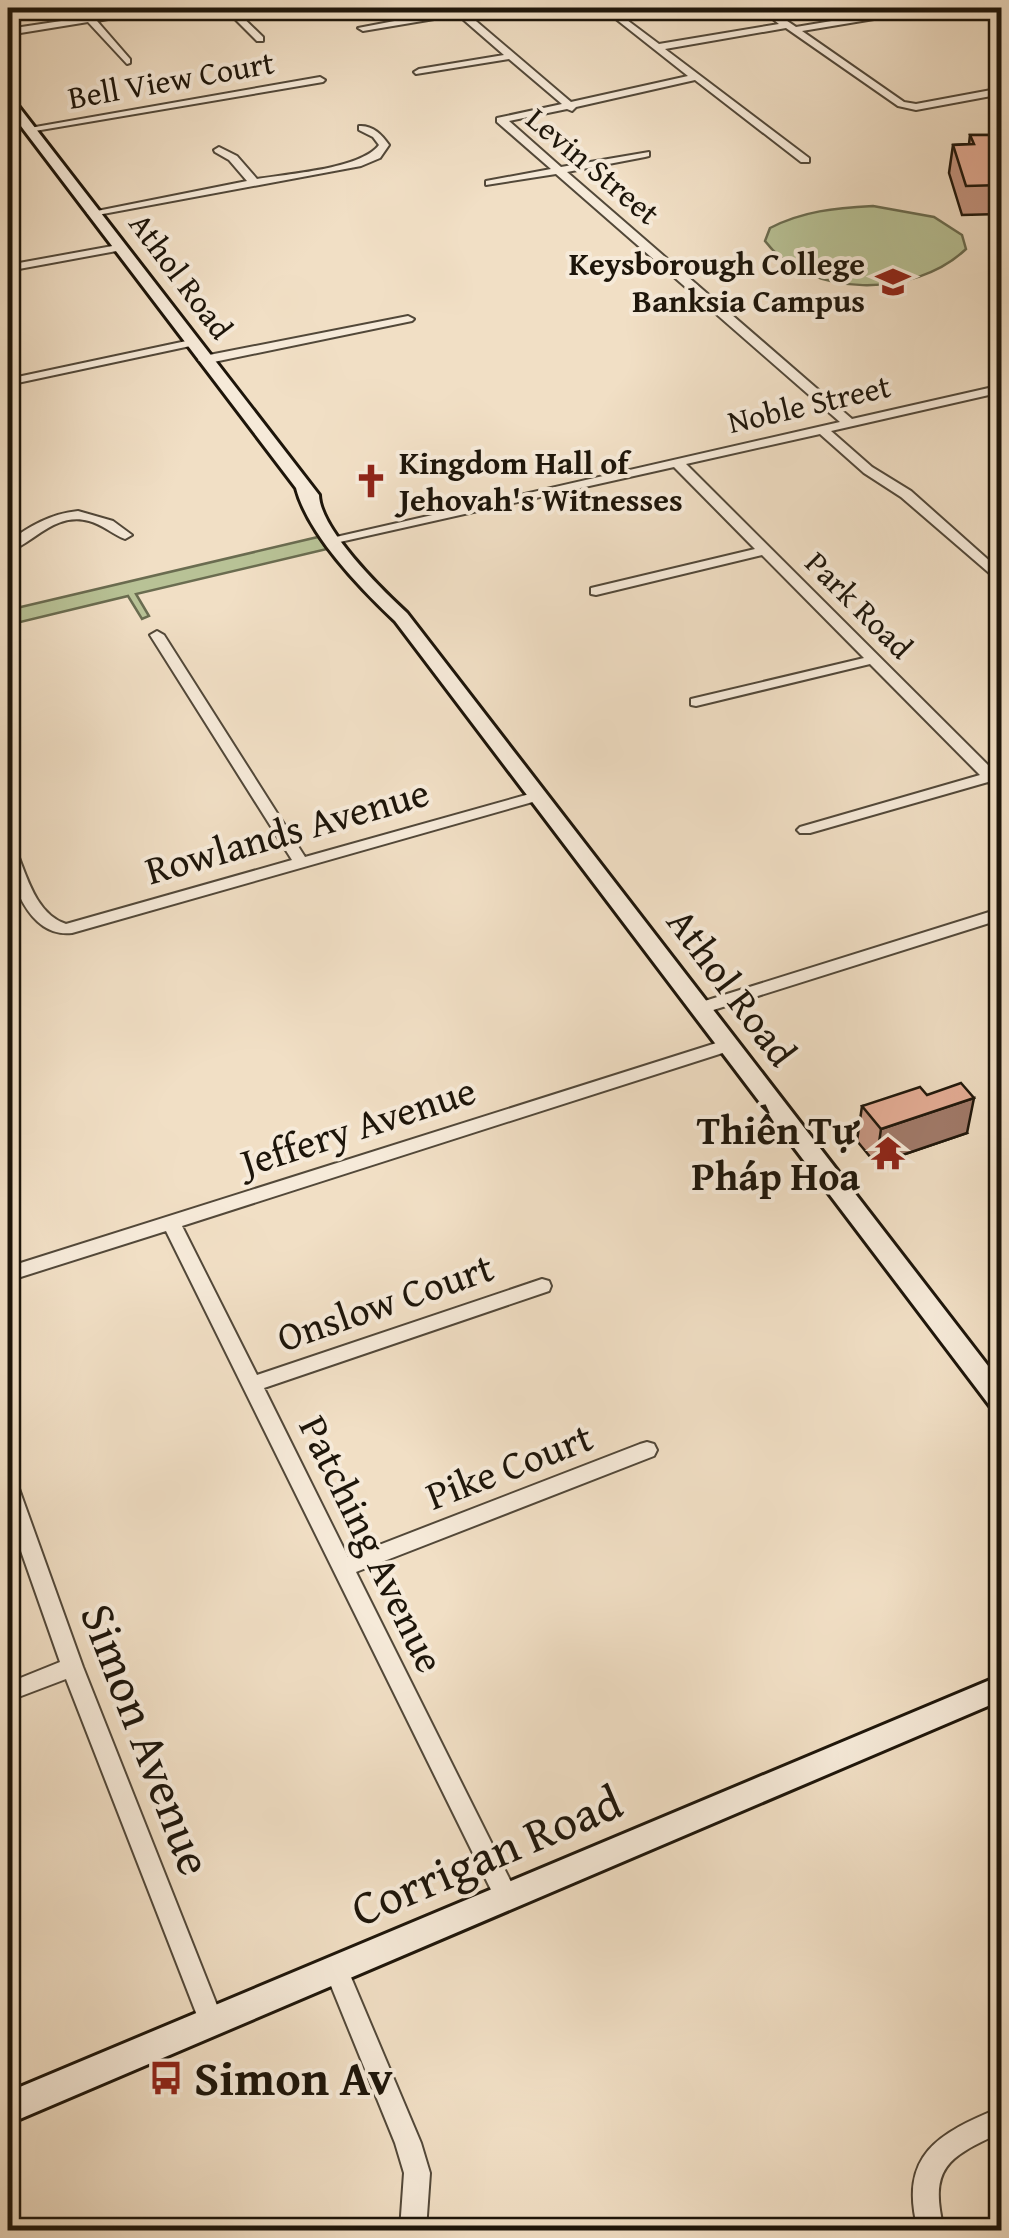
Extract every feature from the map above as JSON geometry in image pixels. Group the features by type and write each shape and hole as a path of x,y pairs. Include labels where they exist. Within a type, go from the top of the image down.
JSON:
{"main road":[{"name":"Athol Road","path":"8,101 19,124 92,213 342,540 371,588 401,617 1002,1403"},
{"name":"Corrigan Road","path":"8,2108 1002,1686"}],"street":[{"path":"8,32 163,8"},
{"path":"228,8 260,39"},
{"path":"606,8 805,160"},
{"path":"763,8 901,104 916,107 1002,91"},
{"path":"659,47 922,8"},
{"path":"363,28 457,10 572,108"},
{"path":"90,19 127,61"},
{"path":"419,72 512,56"},
{"name":"Levin Street","path":"697,77 636,88 572,108 501,120 670,262 849,422"},
{"name":"Bell View Court","path":"19,124 320,80"},
{"path":"92,213 371,159 381,152 383,142 363,128"},
{"path":"218,150 233,158 254,184"},
{"path":"490,183 645,154"},
{"path":"8,268 118,248"},
{"path":"204,360 408,318"},
{"path":"8,382 191,344"},
{"name":"Noble Street","path":"342,540 1002,388"},
{"path":"822,429 868,470 906,494 1002,580"},
{"name":"Park Road","path":"676,462 996,782"},
{"path":"8,548 36,524 68,516 102,520 125,534"},
{"path":"596,591 766,550"},
{"path":"157,635 301,863"},
{"path":"696,702 875,659"},
{"path":"805,830 996,782"},
{"name":"Rowlands Avenue","path":"8,850 41,919 53,928 74,927 538,796"},
{"path":"701,1008 1002,913"},
{"name":"Jeffery Avenue","path":"8,1274 729,1045"},
{"name":"Patching Avenue","path":"171,1222 507,1898"},
{"name":"Onslow Court","path":"251,1385 542,1286"},
{"name":"Pike Court","path":"342,1569 647,1450"},
{"name":"Simon Avenue","path":"8,1486 72,1668 212,2022"},
{"path":"8,1692 72,1668"},
{"path":"338,1971 417,2172 413,2230"},
{"path":"931,2230 924,2209 924,2175 942,2152 1002,2119"}],"green space":[{"path":"873,206 934,217 962,235 966,249 919,277 863,285 808,274 784,260 765,241 770,228 807,214"},
{"path":"318,537 327,549 136,594 149,616 142,619 128,596 8,625 8,610"}],"building":[{"path":"970,135 1002,135 1002,170 998,170 1002,185 966,186 953,145 974,144"},
{"path":"961,1083 974,1098 881,1129 862,1106 920,1087 927,1095"}],"place":[{"name":"Keysborough College Banksia Campus","path":"893,282"},
{"name":"Kingdom Hall of Jehovah's Witnesses","path":"371,481"},
{"name":"Thiền Tự Pháp Hoa","path":"888,1153"},
{"name":"Simon Av","path":"166,2078"}]}
